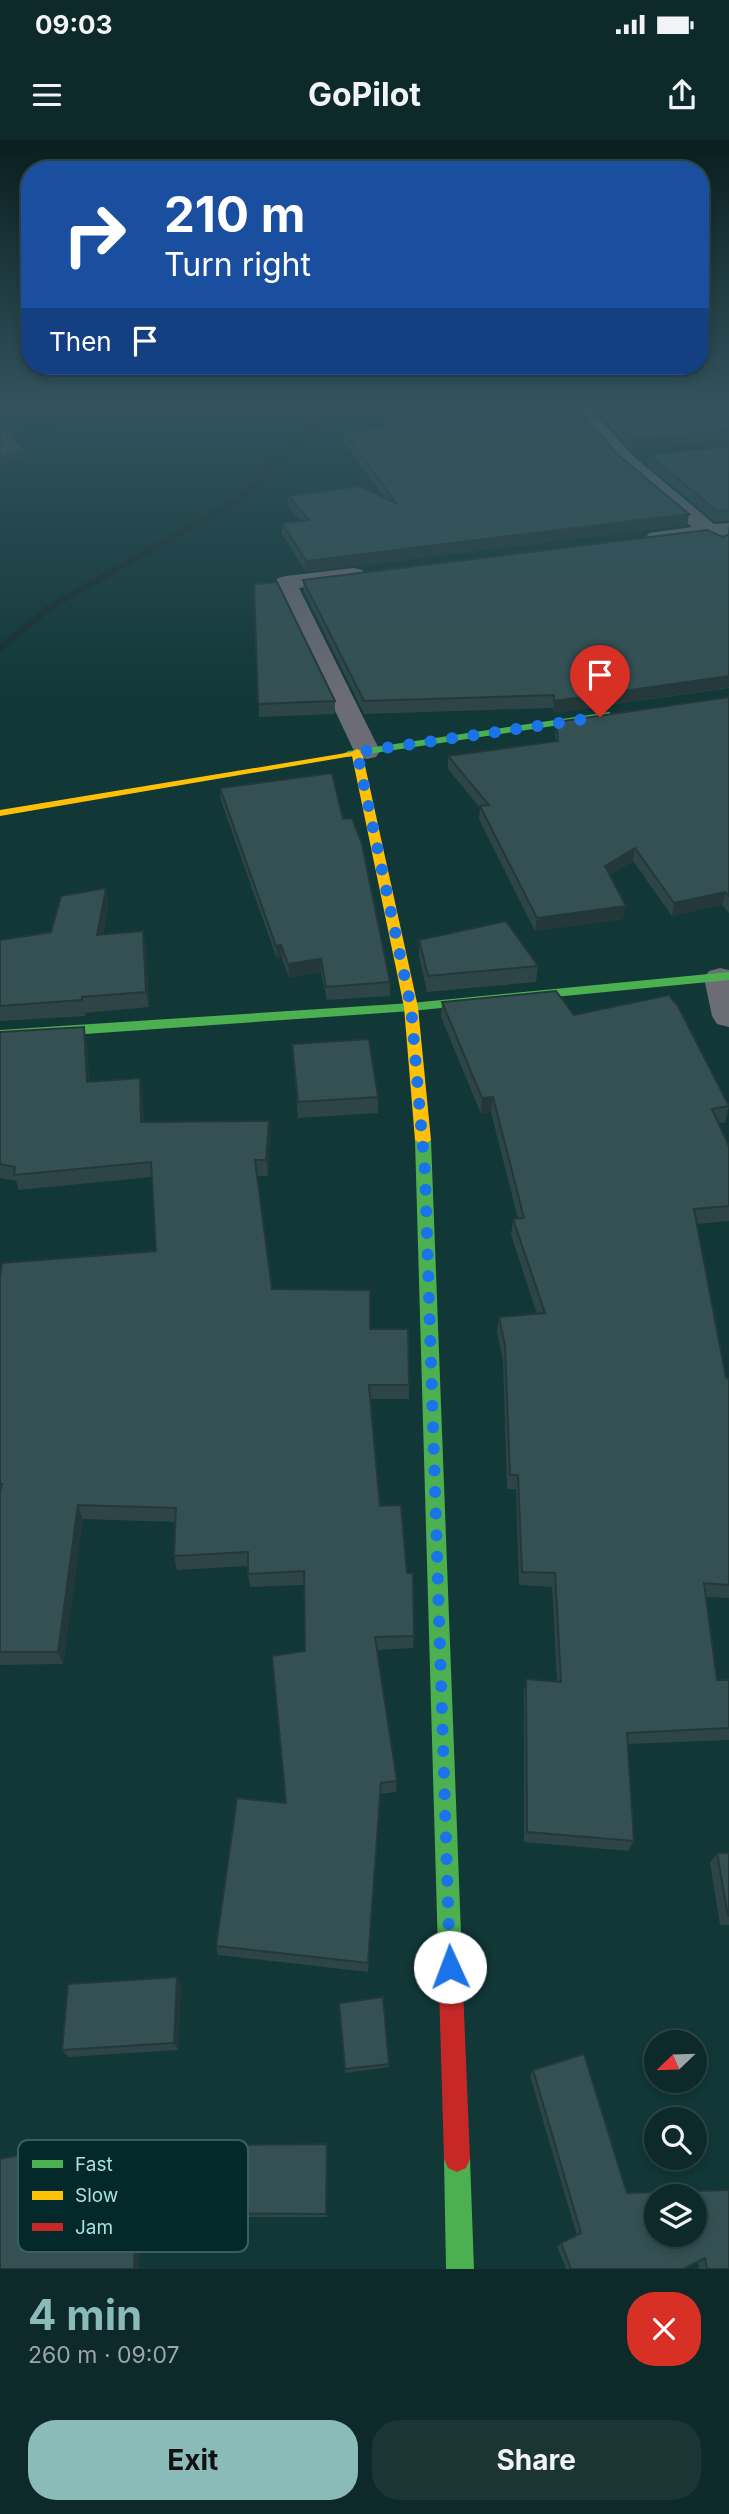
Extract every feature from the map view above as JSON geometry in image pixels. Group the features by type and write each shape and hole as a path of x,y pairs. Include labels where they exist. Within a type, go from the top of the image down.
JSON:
{"street":[{"path":"684,503 719,530 729,549"},
{"path":"641,539 719,530"},
{"path":"382,572 286,583 362,752 411,1007 425,1172 460,2269"},
{"path":"0,813 362,752 622,714"},
{"path":"0,1035 411,1007 724,977 729,1016"}],"building":[{"path":"294,503 676,503 689,514 306,561 282,523 309,520"},
{"path":"708,503 729,503 729,510 717,511"},
{"path":"707,530 723,537 729,534 729,676 554,701 554,695 364,701 303,580"},
{"path":"277,582 335,701 258,704 254,584"},
{"path":"729,697 729,896 725,892 674,903 635,848 605,866 626,906 537,918 480,806 489,805 448,756 558,741 556,722"},
{"path":"332,773 343,819 352,818 362,844 390,982 326,987 321,959 288,964 281,945 276,946 220,788"},
{"path":"106,888 97,935 143,931 146,992 0,1006 0,940 51,932 61,896"},
{"path":"506,921 538,966 428,976 419,940"},
{"path":"556,991 574,1015 669,995 678,1006 729,1106 712,1109 729,1146 729,1206 694,1209 726,1378 729,1378 729,1585 704,1583 717,1680 729,1680 729,1728 627,1733 634,1841 527,1832 526,1679 561,1682 555,1573 522,1572 518,1475 510,1475 505,1346 499,1317 545,1313 513,1219 524,1218 493,1097 482,1098 442,1002"},
{"path":"84,1027 87,1082 140,1078 141,1122 269,1121 266,1160 255,1160 272,1289 370,1290 370,1329 408,1329 409,1385 369,1385 380,1506 401,1505 407,1573 413,1573 414,1636 375,1637 397,1781 381,1783 368,1963 216,1946 237,1798 286,1803 272,1656 305,1651 304,1571 248,1574 248,1552 174,1556 176,1508 78,1505 58,1652 0,1652 2,1263 156,1251 151,1162 14,1175 15,1167 0,1164 0,1032"},
{"path":"369,1039 378,1097 298,1102 292,1044"},
{"path":"717,1853 729,1853 729,1916 728,1916"},
{"path":"177,1977 174,2043 62,2050 68,1984"},
{"path":"383,1997 389,2064 345,2069 339,2003"},
{"path":"584,2054 627,2193 644,2192 644,2247 707,2247 707,2191 729,2190 729,2269 707,2269 705,2258 683,2269 571,2269 561,2243 581,2233 533,2070"},
{"path":"327,2144 326,2214 248,2214 248,2145"},
{"path":"18,2155 18,2252 135,2252 134,2269 0,2269 0,2159"}],"waterway":[{"path":"0,649 52,606 232,503"}],"traffic: fast":[{"path":"348,754 609,715"},
{"path":"0,1035 411,1007 729,976"},
{"path":"423,1140 451,1987"},
{"path":"457,2159 460,2269"}],"traffic: slow":[{"path":"357,752 411,1007 423,1140"},
{"path":"0,813 348,754"}],"traffic: jam":[{"path":"451,1987 457,2159"}],"route":[{"path":"450,1967 425,1172 411,1007 357,752 600,717"}]}
